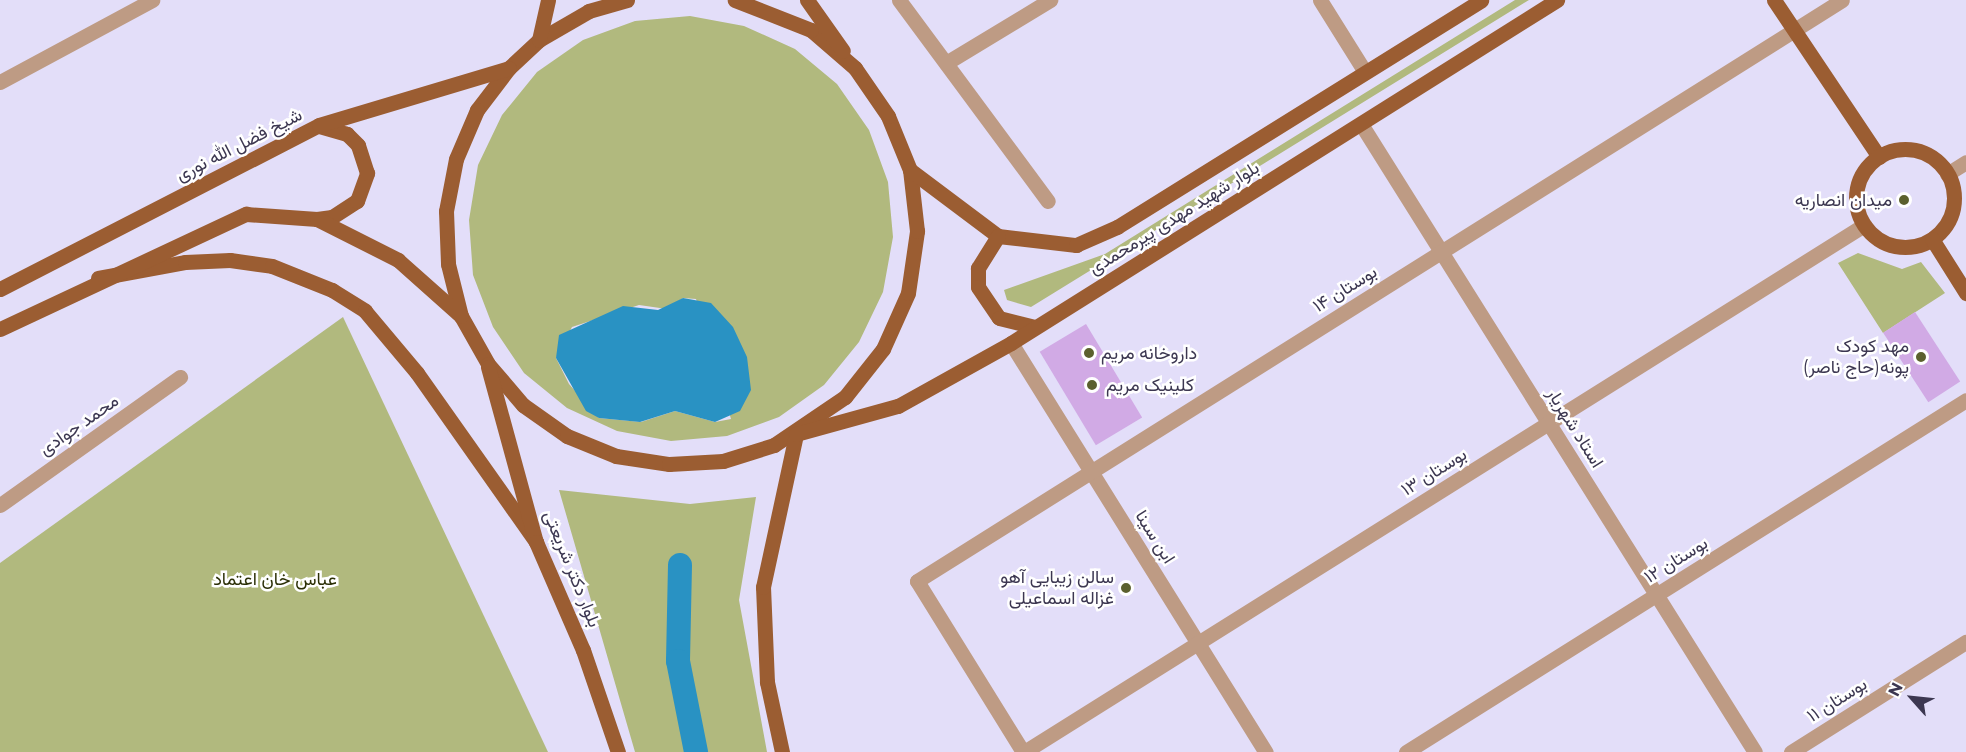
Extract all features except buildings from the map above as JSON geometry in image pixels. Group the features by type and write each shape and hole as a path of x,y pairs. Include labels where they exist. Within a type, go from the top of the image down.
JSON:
{"main road":[{"path":"539,40 548,0"},
{"path":"627,0 589,11 539,40 509,68 472,120 456,159 446,211 448,264 461,316 488,364 540,417 567,436 616,456 669,465 723,461 796,434 845,398 883,349 904,302 916,231 910,170 888,116 807,0"},
{"path":"735,0 811,30 855,68"},
{"name":"بلوار شهید مهدی پیرمحمدی","path":"998,236 1076,245 1117,227 1481,0"},
{"name":"بلوار شهید مهدی پیرمحمدی","path":"796,434 898,406 1011,343 1557,0"},
{"path":"1774,0 1879,157"},
{"name":"شیخ فضل الله نوری","path":"0,289 319,126 509,68"},
{"path":"317,219 352,206 367,172 361,151 347,134 319,126"},
{"path":"1917,151 1947,174 1953,209 1932,239 1895,246 1864,225 1858,188 1879,157 1917,151"},
{"path":"910,170 998,236 978,268 978,287 999,318 1035,327"},
{"path":"0,329 98,278 246,214 317,219 398,260 461,316"},
{"path":"1932,239 1966,293"},
{"path":"98,278 186,262 230,260 273,266 332,290 365,311 417,373 536,542"},
{"name":"بلوار دکتر شریعتی","path":"488,364 536,542 583,650 618,752"},
{"path":"782,752 767,682 763,587 796,434"}],"street":[{"path":"0,82 152,0"},
{"path":"899,0 1048,201"},
{"path":"946,63 1050,0"},
{"path":"1320,0 1365,72"},
{"name":"بوستان ۱۴","path":"1024,752 917,581 1842,0"},
{"name":"استاد شهریار","path":"1361,124 1755,752"},
{"path":"1947,174 1966,162"},
{"name":"بوستان ۱۳","path":"1024,752 1864,225"},
{"name":"ابن سینا","path":"1011,343 1266,752"},
{"name":"محمد جوادی","path":"0,505 180,377"},
{"name":"بوستان ۱۲","path":"1406,752 1966,400"},
{"name":"بوستان ۱۱","path":"1791,752 1966,642"}],"green space":[{"path":"1515,0 1529,0 1031,307 1007,300 1004,290 1105,254"},
{"path":"690,16 744,26 795,49 837,84 869,130 888,182 893,237 883,292 859,342 824,385 779,417 727,436 671,441 617,431 567,408 524,373 493,327 473,275 469,220 478,165 502,115 537,72 583,40 635,21","holes":["683,298 696,299 731,419 715,422 675,411 641,422 599,418 569,384 556,358 572,327 639,305 667,309"]},
{"path":"1858,253 1902,269 1921,262 1945,293 1883,333 1838,263"},
{"name":"عباس خان اعتماد","path":"343,317 548,752 0,752 0,563"},
{"path":"559,490 690,504 756,497 739,600 767,752 635,752"}],"water":[{"path":"683,298 711,303 733,327 747,357 751,390 740,411 715,422 675,411 640,422 599,418 586,411 556,358 559,335 623,306 658,310"}],"waterway":[{"path":"680,565 678,661 696,752"}],"place":[{"name":"میدان انصاریه","path":"1904,200"},
{"name":"داروخانه مریم","path":"1089,353"},
{"name":"مهد کودک پونه(حاج ناصر)","path":"1921,357"},
{"name":"کلینیک مریم","path":"1092,385"},
{"name":"سالن زیبایی آهو غزاله اسماعیلی","path":"1126,588"}]}
